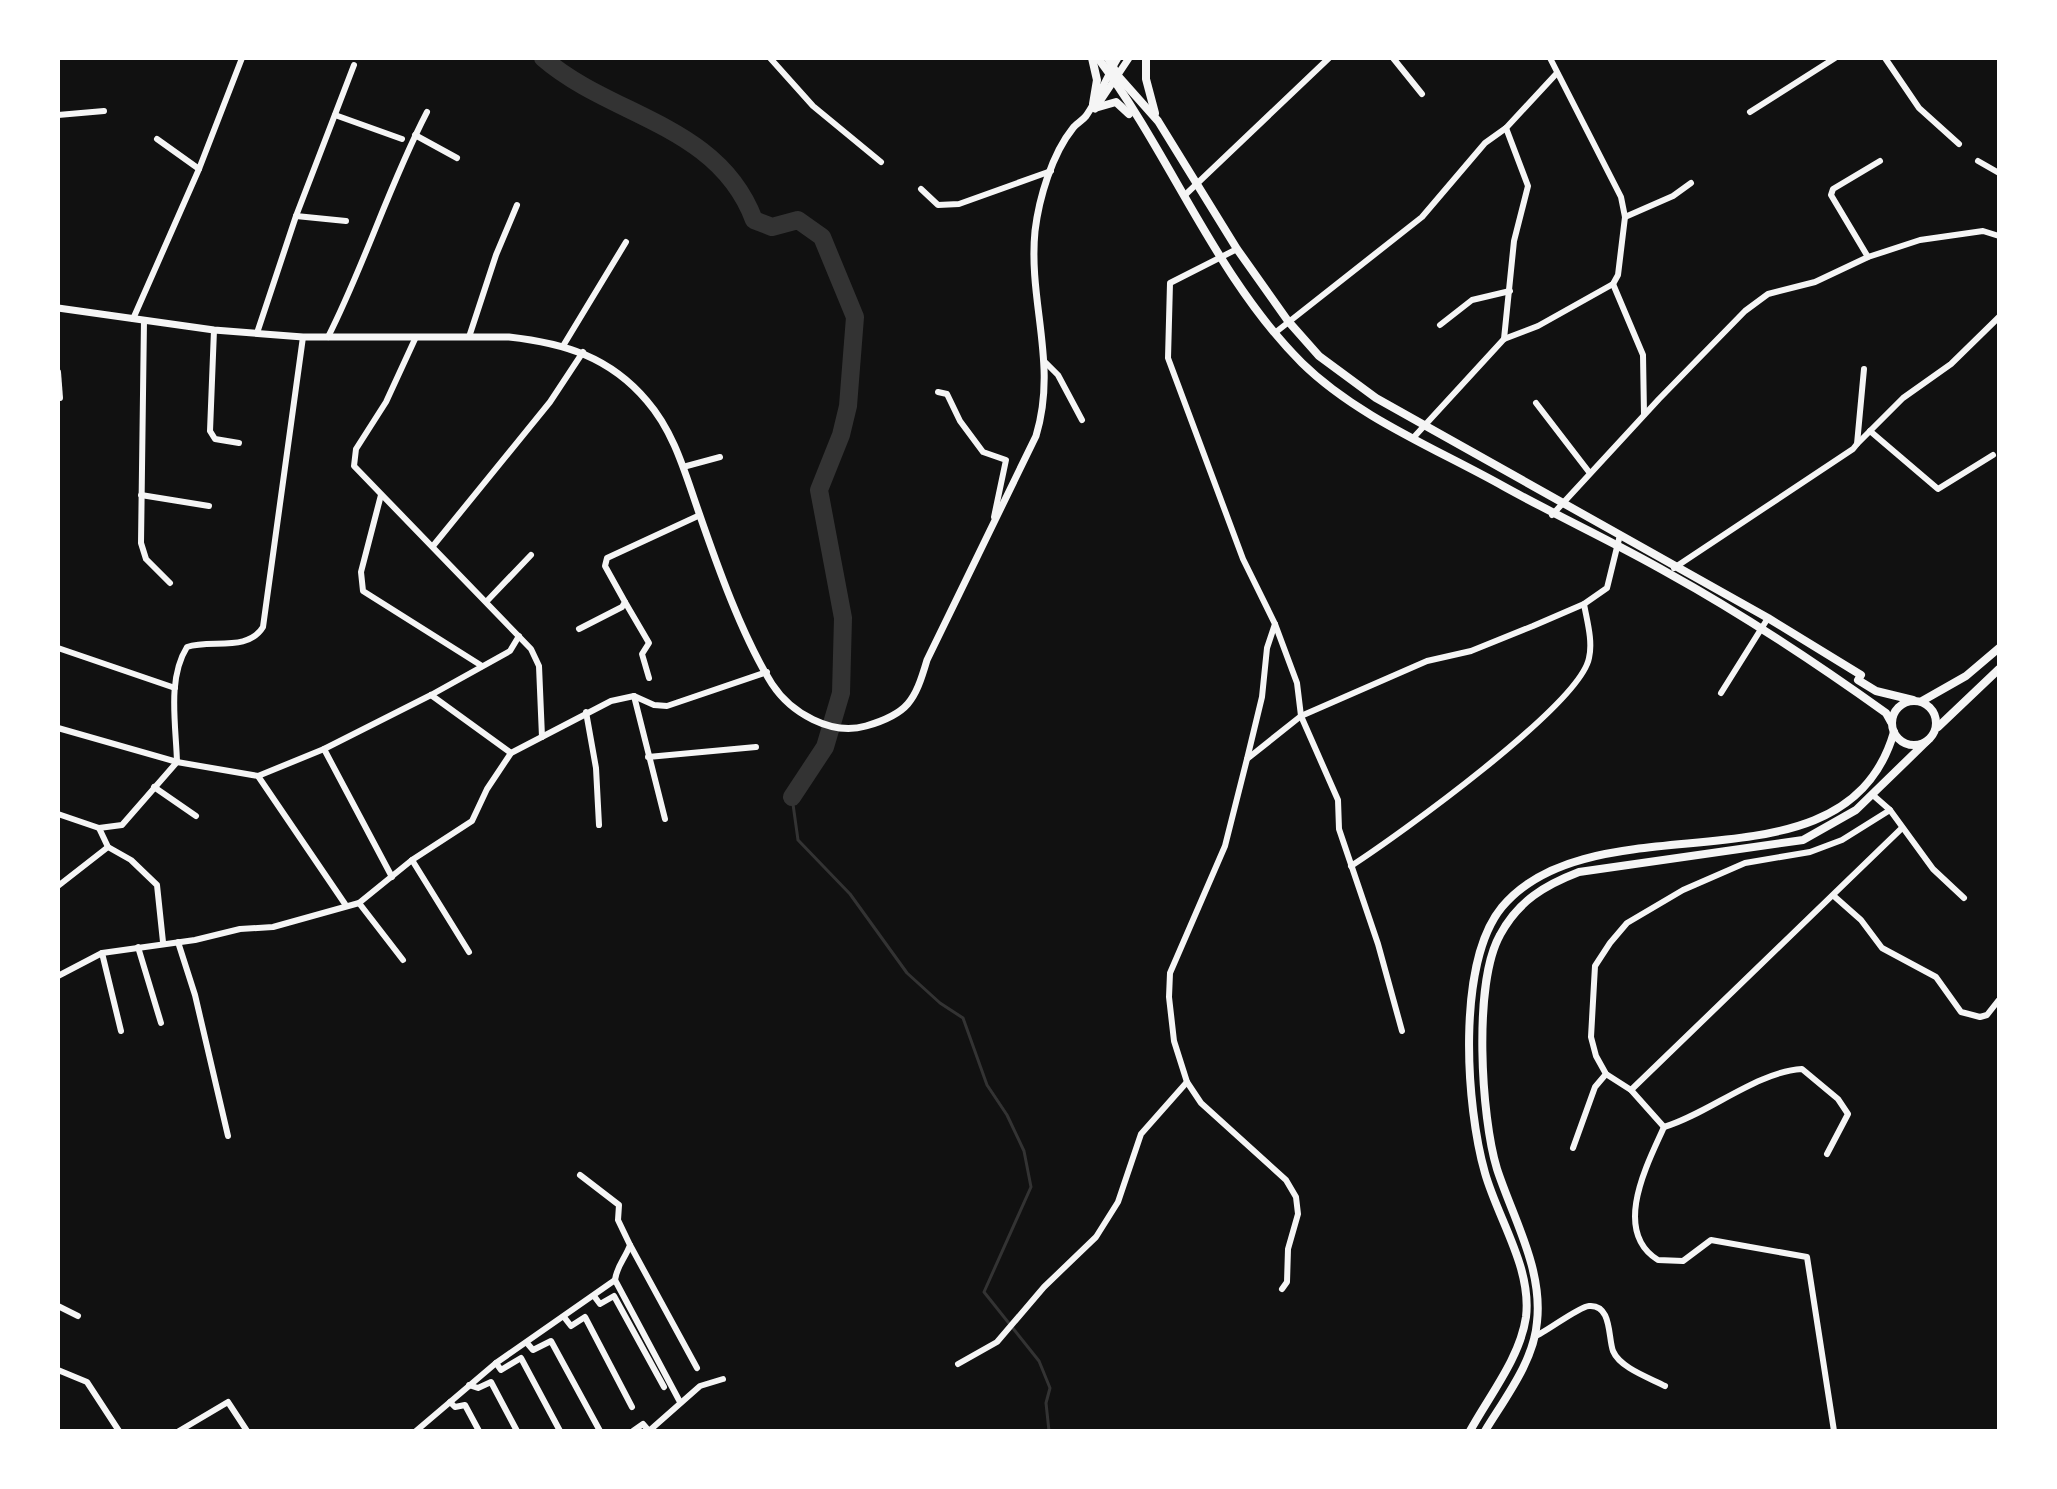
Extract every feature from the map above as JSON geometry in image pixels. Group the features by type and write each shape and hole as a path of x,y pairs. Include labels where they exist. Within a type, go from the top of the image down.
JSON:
{"main road":[{"path":"1092,58 1097,80 1094,106 1116,102 1140,125"},
{"path":"1098,58 1110,65 1140,125 1254,307 1304,364 1332,386 1414,437 1552,515 1668,573 1761,627 1871,702 1891,722 1894,732 1903,742 1911,745 1927,741"},
{"path":"1146,58 1146,79 1158,121"},
{"path":"1116,79 1158,121 1237,249 1288,321 1319,356 1338,371 1425,426 1768,618 1861,675 1858,680 1876,691 1917,701 1931,708 1938,727"},
{"path":"1891,722 1896,710 1966,676 1999,648"},
{"path":"1485,1431 1514,1382 1534,1337 1538,1296 1494,1158 1484,1093 1488,966 1498,937 1528,898 1552,882 1579,872 1803,840 1827,830 1874,796 1938,727 1999,669"},
{"path":"1470,1431 1513,1355 1526,1315 1519,1265 1485,1174 1471,1086 1473,988 1488,931 1501,909 1526,884 1548,870 1579,859 1756,834 1822,818 1864,786 1889,750 1894,732"}],"street":[{"path":"133,319 199,169 242,58"},
{"path":"770,58 813,106 881,162"},
{"path":"1094,106 1110,65 1118,58"},
{"path":"58,308 214,330 303,337 509,337 563,346 611,366 648,401 662,420 767,672 786,699 820,724 841,728 866,726 902,712 917,694 927,660 1036,436 1044,409 1046,363 1035,233 1051,171 1073,127 1084,119 1129,58"},
{"path":"1184,196 1329,58"},
{"path":"1393,58 1422,94"},
{"path":"1414,437 1504,339 1538,326 1613,284 1618,275 1625,217 1606,162 1550,58"},
{"path":"1750,112 1835,58"},
{"path":"1885,58 1919,108 1959,144"},
{"path":"257,333 296,216 354,65"},
{"path":"1276,332 1422,217 1485,143 1506,128 1557,73"},
{"path":"58,115 104,111"},
{"path":"328,337 356,283 427,112"},
{"path":"335,115 402,139"},
{"path":"1504,339 1514,241 1528,186 1506,128"},
{"path":"415,135 457,158"},
{"path":"157,139 199,169"},
{"path":"1868,257 1831,195 1833,189 1880,161"},
{"path":"1978,161 1999,173"},
{"path":"921,189 938,205 959,204 1051,171"},
{"path":"1625,217 1673,196 1691,183"},
{"path":"469,337 485,284 517,205"},
{"path":"296,216 346,221"},
{"path":"1552,515 1644,414 1745,311 1768,294 1815,282 1868,257 1920,240 1963,232 1983,231 1999,236"},
{"path":"563,346 626,242"},
{"path":"1237,249 1170,283 1168,358 1243,559 1275,624 1297,683 1301,716 1338,800 1339,829 1378,944 1402,1031"},
{"path":"1613,284 1643,355 1644,414"},
{"path":"1440,325 1472,300 1510,291"},
{"path":"1668,573 1809,481 1857,444 1915,388 1957,359 1999,317"},
{"path":"144,320 142,550 153,568 170,583"},
{"path":"214,330 210,431 215,439 239,443"},
{"path":"58,814 99,828 122,825 177,762 175,688 180,658 187,647 244,642 254,638 263,627 303,337"},
{"path":"415,339 386,402 352,459 354,466 531,649 539,666 542,737"},
{"path":"433,546 550,402 583,352"},
{"path":"1046,363 1058,375 1082,420"},
{"path":"1857,444 1864,369"},
{"path":"58,372 60,398"},
{"path":"938,392 947,394 960,421 983,452 1006,460 995,525"},
{"path":"1536,403 1589,472"},
{"path":"1870,431 1938,489 1993,455"},
{"path":"683,467 720,457"},
{"path":"141,495 209,506"},
{"path":"381,495 361,572 363,591 482,666"},
{"path":"649,678 642,654 649,643 605,566 607,558 700,515"},
{"path":"1247,759 1301,716 1427,661 1471,651 1584,604 1607,588 1620,535"},
{"path":"487,601 531,555"},
{"path":"579,629 622,607 625,602"},
{"path":"1351,866 1386,844 1531,730 1564,699 1589,660 1584,604"},
{"path":"1721,693 1768,618"},
{"path":"1275,624 1234,820 1216,875 1170,973 1173,1032 1187,1082 1201,1103 1276,1170 1292,1189 1298,1214 1288,1249 1287,1282 1282,1289"},
{"path":"58,728 177,762 258,776 324,749 431,695 510,651 519,636"},
{"path":"58,648 175,688"},
{"path":"58,976 102,953 240,929 273,927 345,904 359,903 412,860 472,821 511,753 586,712 634,696 654,705 667,706 767,672"},
{"path":"431,695 511,753"},
{"path":"634,696 665,819"},
{"path":"586,712 596,768 599,825"},
{"path":"648,757 756,747"},
{"path":"324,749 392,877"},
{"path":"258,776 345,904"},
{"path":"154,787 196,816"},
{"path":"1874,796 1890,810 1933,869 1964,898"},
{"path":"1664,1127 1631,1090 1606,1074 1591,1037 1595,966 1627,923 1657,903 1745,863 1810,852 1842,840 1890,810"},
{"path":"99,828 108,847 131,860 157,885 163,942"},
{"path":"1631,1090 1676,1043 1740,988 1835,897 1902,828"},
{"path":"58,886 108,847"},
{"path":"412,860 469,952"},
{"path":"1835,897 1861,920 1882,948 1936,977 1961,1012 1980,1017 1987,1015 1998,1001"},
{"path":"359,903 403,960"},
{"path":"178,942 195,995 228,1136"},
{"path":"138,947 161,1023"},
{"path":"102,953 121,1031"},
{"path":"1827,1154 1848,1114 1838,1099 1802,1069 1779,1074 1685,1121 1664,1127 1644,1171 1635,1203 1638,1232 1653,1258 1683,1261 1711,1240 1807,1257 1834,1431"},
{"path":"1573,1148 1595,1087 1606,1074"},
{"path":"958,1364 997,1342 1096,1237 1118,1202 1141,1134 1187,1082"},
{"path":"580,1175 619,1205 618,1220 697,1368"},
{"path":"630,1245 627,1256 617,1265 615,1280 680,1402"},
{"path":"416,1431 496,1363 615,1280"},
{"path":"594,1296 600,1304 614,1296 664,1387"},
{"path":"58,1306 78,1316"},
{"path":"1534,1337 1561,1325 1579,1310 1589,1306 1598,1308 1607,1317 1613,1352 1619,1361 1665,1386"},
{"path":"564,1317 571,1326 585,1317 632,1407"},
{"path":"527,1343 533,1350 551,1341 600,1431"},
{"path":"496,1363 501,1370 521,1358 560,1431"},
{"path":"58,1370 87,1382 119,1431"},
{"path":"633,1431 643,1424 649,1431 669,1417 680,1402 700,1386 723,1379"},
{"path":"469,1385 478,1388 491,1382 517,1431"},
{"path":"179,1431 228,1402 247,1431"},
{"path":"450,1402 455,1407 465,1405 479,1431"}],"waterway":[{"path":"543,58 570,78 689,142 715,162 737,188 754,220 772,227 798,220 822,237 855,317 848,406 841,435 819,490 843,618 841,693 825,747 792,797"},
{"path":"792,797 798,840 850,894 907,973 940,1003 963,1018 987,1085 1007,1115 1024,1151 1031,1187 984,1292 1039,1361 1050,1388 1046,1403 1049,1431"}]}
